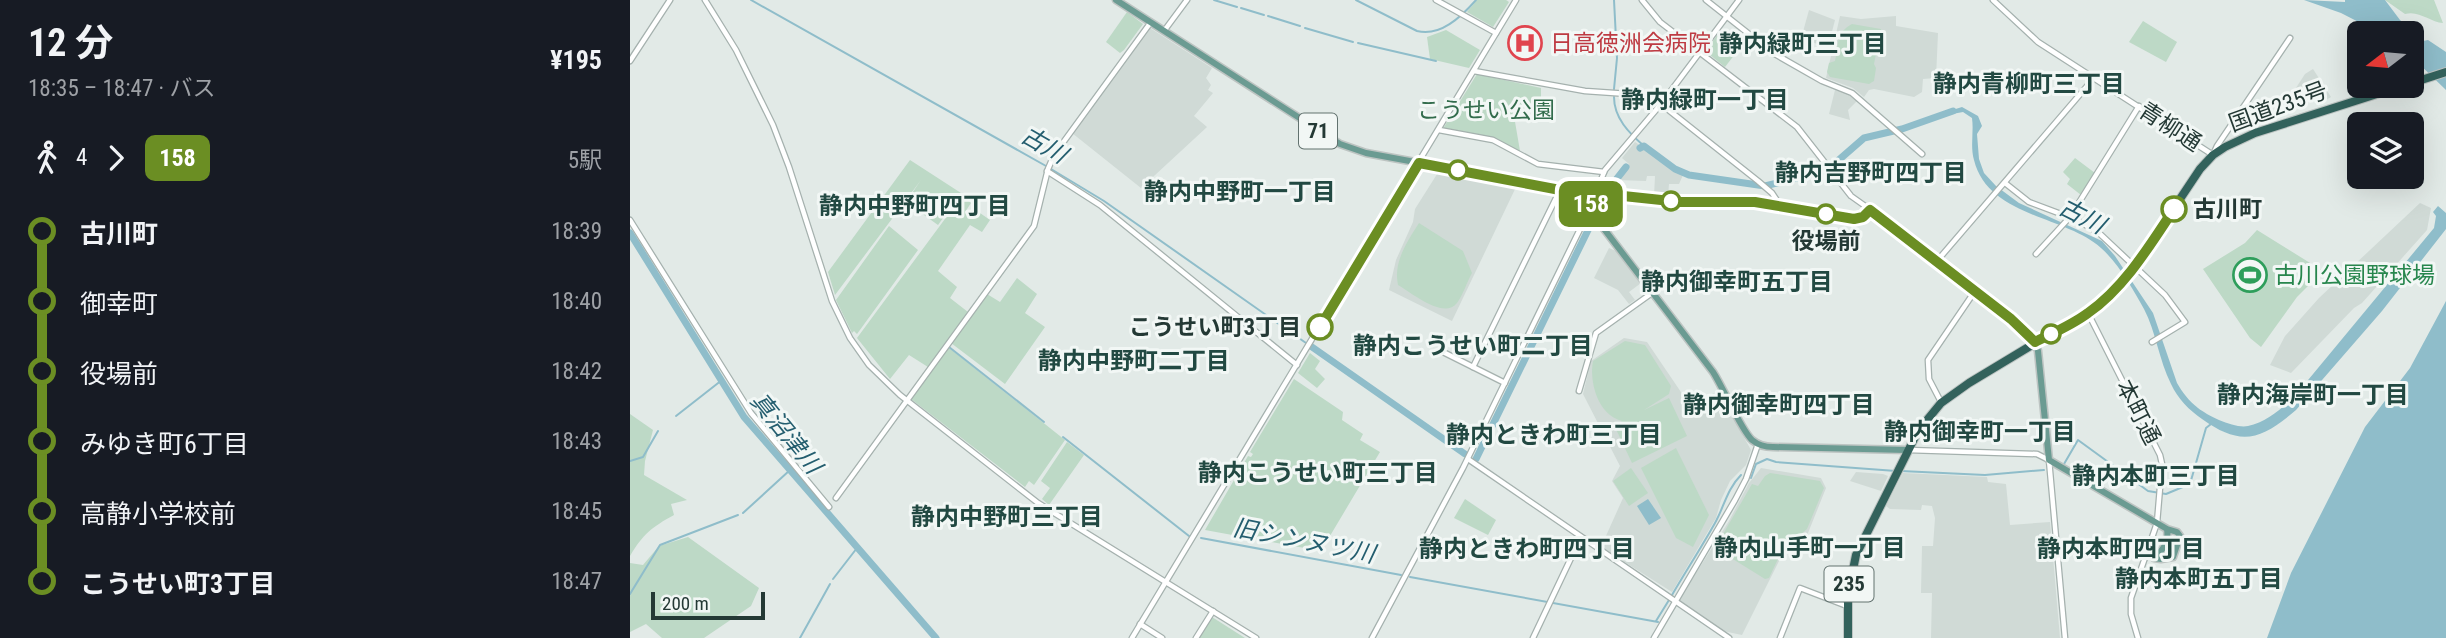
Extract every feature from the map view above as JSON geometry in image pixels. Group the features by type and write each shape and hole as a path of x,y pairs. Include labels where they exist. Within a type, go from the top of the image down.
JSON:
{"highway":[{"path":"2424,79 2446,72"},
{"name":"国道235号","path":"1849,638 1847,606 1856,555 1908,450 1925,421 1941,403 2035,342 2088,313 2132,269 2194,178 2213,155 2248,135 2365,98"}],"main road":[{"name":"71","path":"1115,0 1340,144 1366,153 1560,190 1577,199 1589,210 1713,372 1746,433 1758,444"},
{"path":"2035,342 2049,460 2157,523 2178,532 2180,536 2173,557 2154,558 2164,549 2168,537 2167,528"},
{"path":"1758,444 1773,447 1908,450"}],"street":[{"path":"630,61 670,0"},
{"path":"705,0 737,50 773,125 840,320 869,365 906,400 1038,503 1256,638"},
{"path":"1164,31 1187,0"},
{"path":"1436,0 1496,33"},
{"path":"1132,638 1516,0"},
{"path":"1642,0 1660,22 1797,127 1851,196 1975,291 2035,342"},
{"path":"1706,0 1773,53 1822,82 1853,93 1922,154"},
{"path":"1372,638 1468,459 1589,210 1604,172 1661,104 1739,0"},
{"name":"青柳通","path":"1993,0 2038,42 2213,155"},
{"path":"836,498 1034,226 1048,168 1063,140 1151,23"},
{"path":"2213,155 2221,139 2290,38"},
{"path":"1474,71 1584,91 1643,95 1661,104 1760,183 1780,205"},
{"path":"1937,261 2094,78"},
{"path":"2036,254 2069,218 2139,106"},
{"path":"1439,130 1493,140 1538,164 1604,172"},
{"path":"1048,168 1100,205 1297,366"},
{"path":"2004,184 2029,202 2099,233 2132,269 2165,295 2186,322 2152,342"},
{"path":"1473,367 1560,190"},
{"path":"1585,191 1654,200 1755,202 1854,219 1863,217 1870,210"},
{"path":"630,220 751,413 829,507"},
{"path":"1941,403 1928,379 1928,360 1975,291"},
{"path":"1579,391 1597,332 1653,293"},
{"name":"本町通","path":"2088,313 2160,455 2163,468 2157,523 2131,598 2131,614 2138,638"},
{"path":"1441,351 1505,383"},
{"path":"1654,638 1671,600 1735,500 1746,479 1758,444"},
{"path":"1908,450 2038,454 2049,460 2065,638"},
{"path":"1468,459 1728,638"},
{"path":"1534,638 1581,537"},
{"path":"1780,638 1800,588 1847,606"},
{"path":"1196,638 1213,611"},
{"path":"1140,624 1162,638"}],"shaded area":[{"path":"1809,10 1835,20 1828,47 1801,39"},
{"path":"1840,16 1861,19 1896,16 1896,26 1938,33 1936,78 1923,79 1922,92 1914,97 1874,89 1869,90 1864,97 1853,88 1826,78"},
{"path":"1150,28 1212,68 1206,78 1211,85 1208,90 1213,93 1194,116 1207,127 1141,188 1072,133"},
{"path":"2313,69 2331,97 2321,103 2307,101 2294,91 2305,74"},
{"path":"1835,90 1845,92 1857,101 1848,110 1850,120 1829,114"},
{"path":"1635,142 1683,175 1679,184 1669,184 1668,197 1654,196 1655,176 1647,176 1646,181 1616,180 1629,164 1622,158"},
{"path":"1439,171 1517,185 1452,321 1389,290 1396,260 1413,222 1415,209"},
{"path":"2420,203 2431,208 2427,230 2362,303 2291,373 2270,365 2285,336 2319,298"},
{"path":"1609,248 1616,251 1641,283 1629,292 1635,300 1629,304 1618,290 1594,278"},
{"path":"1624,338 1647,342 1687,401 1699,400 1718,391 1751,450 1746,465 1730,481 1716,518 1672,592 1601,547 1623,498 1612,481 1620,466 1583,394 1591,361"},
{"path":"1761,468 1821,478 1826,488 1804,543 1788,543 1742,635 1723,631 1679,600 1729,521 1749,483"},
{"path":"1856,472 1888,476 1881,491 1850,481"},
{"path":"1903,473 1987,477 1988,482 2006,484 2010,525 2050,522 2060,638 1931,638 1932,593 1921,593 1922,546 1933,546 1935,518 1932,506 1922,505 1921,510 1890,509 1886,506"}],"green space":[{"path":"1477,0 1509,2 1493,27 1467,12"},
{"path":"2385,0 2434,0 2443,23 2415,14 2405,14"},
{"path":"1127,12 1143,24 1120,53 1106,42"},
{"path":"2143,21 2177,42 2166,62 2129,42"},
{"path":"1852,24 1881,29 1874,64 1874,81 1869,84 1830,77 1827,72 1829,63 1835,61 1840,35"},
{"path":"1722,29 1742,45 1725,67 1705,51"},
{"path":"1446,30 1480,50 1469,68 1430,59 1427,37"},
{"name":"こうせい公園","path":"1477,74 1541,88 1541,106 1513,110 1520,151 1498,139 1445,130 1444,127"},
{"path":"2075,158 2095,173 2081,195 2067,184 2070,179 2063,172"},
{"path":"910,160 961,193 938,225 906,202 921,180 835,295 828,272"},
{"path":"966,198 971,203 965,212 968,215 980,213 990,220 982,232 970,225 938,271 957,287 950,298 968,312 928,367 909,355 890,379 857,338 956,204"},
{"path":"1419,223 1463,251 1472,273 1459,300 1451,307 1436,307 1398,285 1399,260"},
{"path":"889,226 918,250 857,334 854,331 852,333 836,300"},
{"path":"2257,230 2323,271 2297,297 2261,347 2250,338 2203,269 2245,243"},
{"path":"1017,278 1037,294 1025,313 1045,327 1005,384 951,343 987,294 1000,302"},
{"path":"1625,341 1645,345 1671,386 1669,394 1644,410 1669,398 1687,436 1632,463 1614,425 1622,421 1614,418 1601,405 1592,378 1593,361"},
{"path":"948,347 1065,440 1034,485 1029,481 1025,487 911,399"},
{"path":"1310,353 1320,361 1315,369 1325,379 1317,388 1298,373"},
{"path":"1294,379 1343,412 1342,420 1363,434 1360,440 1380,452 1321,551 1205,530 1248,456 1253,454 1250,452"},
{"path":"630,414 653,430 644,475 687,500 671,504 674,515 649,532 630,556"},
{"path":"1067,442 1084,455 1049,505 1042,499 1050,488 1041,481"},
{"path":"1676,448 1709,515 1693,547 1676,538 1641,468"},
{"path":"1631,468 1648,493 1629,506 1613,481"},
{"path":"1770,473 1820,481 1824,488 1807,529 1800,535 1788,538 1769,578 1765,579 1715,548 1752,484 1758,486"},
{"path":"1465,499 1496,520 1488,535 1454,518"},
{"path":"688,537 759,588 751,606 704,638 662,638 646,624 630,632 630,563 643,565 659,546"},
{"path":"1212,617 1245,638 1199,638"}],"water":[{"path":"2304,0 2385,0 2401,21 2357,21"},
{"path":"2428,40 2446,52 2446,90 2424,69 2424,41"},
{"path":"1962,107 1978,116 1982,126 1977,134 1979,159 1984,173 2019,203 2102,241 2153,313 2177,383 2183,393 2202,411 2236,426 2261,422 2294,397 2434,228 2436,216 2433,212 2438,206 2446,213 2446,229 2382,311 2296,410 2261,433 2251,436 2228,434 2197,416 2177,395 2167,375 2144,309 2107,254 2086,237 2011,204 1995,193 1982,179 1973,155 1972,118 1963,112 1947,115 1946,112"},
{"path":"2446,301 2446,638 2267,638 2291,573 2365,427 2410,368"},
{"path":"1648,499 1661,518 1649,525 1637,506"}],"waterway":[{"name":"古川","path":"751,0 1046,166"},
{"path":"1214,0 1237,7"},
{"path":"1356,0 1417,31 1426,32 1450,24 1476,0"},
{"path":"1614,0 1617,58 1614,89"},
{"path":"1241,8 1264,15"},
{"path":"1268,16 1300,26"},
{"path":"1305,28 1353,42"},
{"path":"1358,43 1436,61"},
{"path":"1614,97 1620,118 1644,146"},
{"name":"古川","path":"1640,148 1644,146 1675,169 1689,175 1765,186 1821,172 1864,138 1902,129 1953,111"},
{"name":"古川","path":"1608,190 1626,167"},
{"name":"古川","path":"1051,169 1104,201 1306,343"},
{"name":"古川","path":"1598,211 1604,199"},
{"name":"古川","path":"1476,459 1592,222"},
{"name":"真沼津川","path":"630,233 744,417 936,638"},
{"name":"旧シンヌツ川","path":"949,347 1044,422"},
{"name":"古川","path":"1312,347 1465,454"},
{"path":"676,416 722,380"},
{"name":"旧シンヌツ川","path":"2064,464 2078,440 2148,491 2166,494 2190,484 2206,428 2211,424"},
{"path":"630,461 643,457 658,431"},
{"name":"旧シンヌツ川","path":"1063,437 1189,536"},
{"name":"旧シンヌツ川","path":"1751,478 1756,464 1767,459 1776,462 1896,471"},
{"path":"743,513 790,470"},
{"name":"旧シンヌツ川","path":"1901,471 1985,475 2044,470"},
{"name":"旧シンヌツ川","path":"1672,595 1715,523 1732,486 1741,475"},
{"path":"630,594 660,545 738,515"},
{"name":"旧シンヌツ川","path":"1201,538 1401,575"},
{"path":"833,579 857,548"},
{"name":"旧シンヌツ川","path":"1410,577 1658,622"},
{"path":"800,638 830,584"},
{"name":"旧シンヌツ川","path":"1656,621 1669,600"}],"bus line":[{"name":"158","path":"1320,327 1419,163 1551,187 1577,199 1589,210 1595,193 1680,202 1755,202 1854,219 1863,217 1870,210 2011,319 2035,342 2088,313 2110,293 2140,259 2174,209"}],"place":[{"name":"日高徳洲会病院","path":"1525,43"},
{"name":"古川町","path":"2174,209"},
{"name":"役場前","path":"1826,214"},
{"name":"古川公園野球場","path":"2250,275"},
{"name":"こうせい町3丁目","path":"1320,327"}],"district":[{"name":"静内緑町三丁目","path":"1803,44"},
{"name":"静内青柳町三丁目","path":"2029,84"},
{"name":"静内緑町一丁目","path":"1705,100"},
{"name":"静内吉野町四丁目","path":"1871,173"},
{"name":"静内中野町一丁目","path":"1240,192"},
{"name":"静内中野町四丁目","path":"915,206"},
{"name":"静内御幸町五丁目","path":"1737,282"},
{"name":"静内こうせい町二丁目","path":"1473,346"},
{"name":"静内中野町二丁目","path":"1134,361"},
{"name":"静内海岸町一丁目","path":"2313,395"},
{"name":"静内御幸町四丁目","path":"1779,405"},
{"name":"静内御幸町一丁目","path":"1980,432"},
{"name":"静内ときわ町三丁目","path":"1554,435"},
{"name":"静内こうせい町三丁目","path":"1318,473"},
{"name":"静内本町三丁目","path":"2156,476"},
{"name":"静内中野町三丁目","path":"1007,517"},
{"name":"静内山手町一丁目","path":"1810,548"},
{"name":"静内ときわ町四丁目","path":"1527,549"},
{"name":"静内本町四丁目","path":"2121,549"},
{"name":"静内本町五丁目","path":"2199,579"}]}
